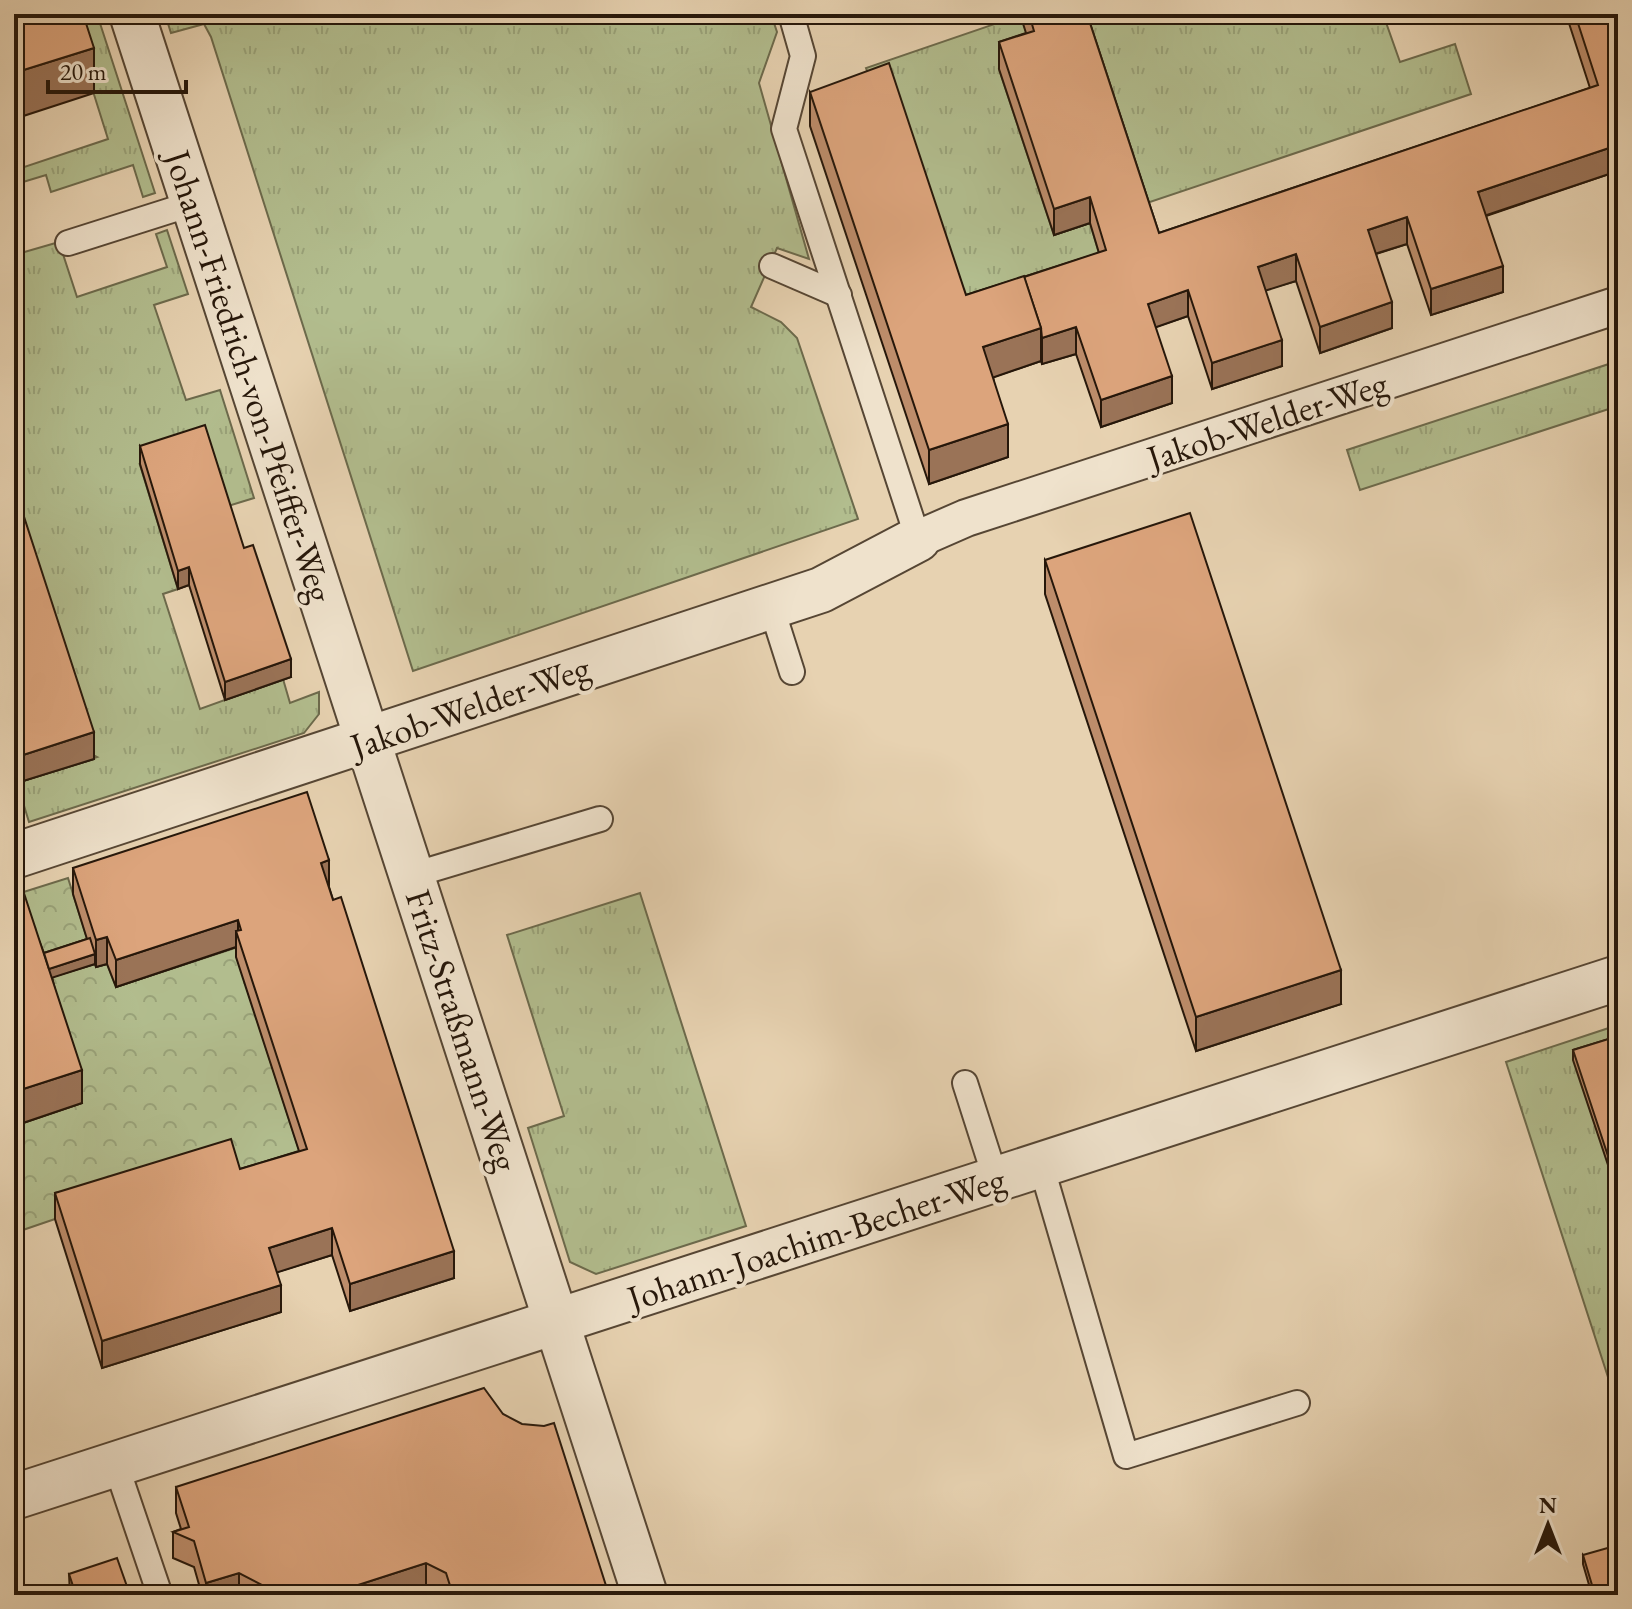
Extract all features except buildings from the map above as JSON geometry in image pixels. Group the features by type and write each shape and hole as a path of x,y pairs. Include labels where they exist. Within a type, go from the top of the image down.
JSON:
{"street":[{"name":"Johann-Friedrich-von-Pfeiffer-Weg","path":"132,14 368,738"},
{"name":"Jakob-Welder-Weg","path":"14,856 308,762 368,738 821,590 918,539 966,518 1618,305"},
{"name":"Fritz-Straßmann-Weg","path":"368,738 645,1595"},
{"name":"Johann-Joachim-Becher-Weg","path":"14,1497 1618,978"}],"lane":[{"path":"791,14 803,56 784,129 918,539"},
{"path":"68,243 194,203"},
{"path":"772,266 839,295"},
{"path":"771,606 792,672"},
{"path":"413,875 600,819"},
{"path":"965,1083 996,1180"},
{"path":"1041,1165 1126,1456 1297,1403"},
{"path":"116,1465 160,1595"}],"green space":[{"path":"97,14 155,193 143,197 133,165 51,192 46,175 23,182 18,169 108,139 69,15"},
{"path":"165,14 771,14 777,32 759,83 809,259 777,248 751,307 781,322 797,338 858,519 413,671 211,37 204,24 171,33"},
{"path":"1078,14 1383,14 1400,62 1455,44 1471,94 1141,205"},
{"path":"1021,15 1034,57 999,69 1054,235 1090,223 1106,277 966,328 866,68"},
{"path":"167,230 188,294 154,305 186,400 220,390 254,498 225,507 140,465 178,589 163,594 200,709 283,679 290,703 319,692 319,714 304,733 29,822 17,783 97,757 93,755 14,512 14,255 59,242 77,297 167,267 156,234"},
{"path":"1618,361 1618,406 1360,490 1347,450"},
{"path":"68,878 96,967 107,964 116,987 238,947 237,958 307,1175 55,1219 14,1233 14,895"},
{"path":"640,893 746,1226 596,1274 570,1262 528,1128 564,1116 507,935"},
{"path":"1618,1025 1618,1408 1506,1062"}]}
